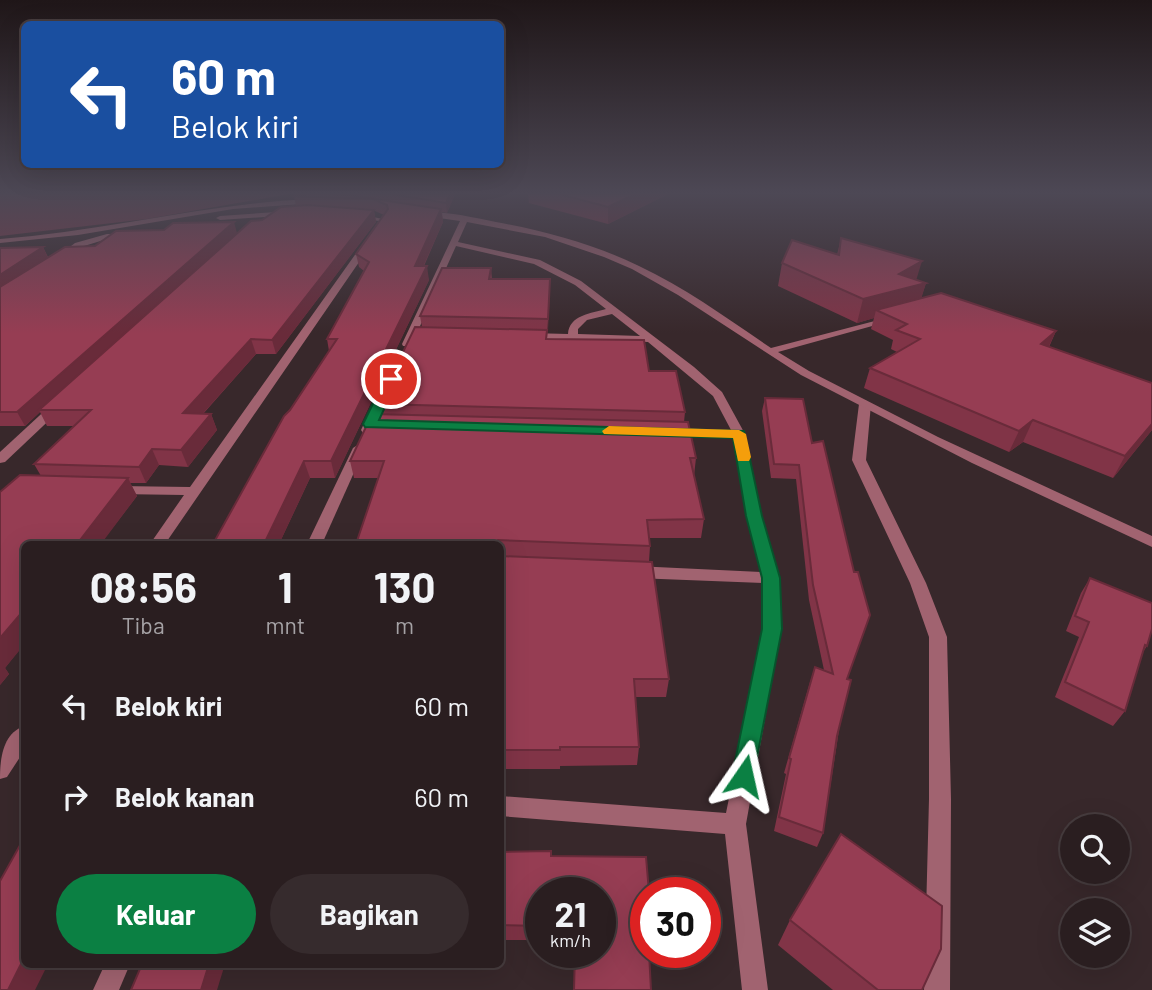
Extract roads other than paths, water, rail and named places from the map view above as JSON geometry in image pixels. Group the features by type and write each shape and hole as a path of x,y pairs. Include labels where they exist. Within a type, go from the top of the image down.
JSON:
{"street":[{"path":"56,260 78,245 94,240"},
{"path":"159,541 370,240"},
{"path":"402,356 455,240"},
{"path":"567,240 612,257 662,281 802,371 865,404 1020,483 1152,542"},
{"path":"454,243 546,265 578,283 651,338 718,394 739,434 754,516 771,578 772,629 735,824 755,990"},
{"path":"573,337 573,328 584,318 612,311"},
{"path":"771,351 902,315"},
{"path":"412,334 426,334"},
{"path":"520,336 651,338"},
{"path":"316,541 377,424 391,379"},
{"path":"0,459 61,402"},
{"path":"865,404 859,460 918,583 938,636 940,799 937,990"},
{"path":"657,432 739,434"},
{"path":"97,489 194,492"},
{"path":"622,572 771,578"},
{"path":"0,770 21,739"},
{"path":"504,807 735,824"},
{"path":"107,990 116,968"}]}
